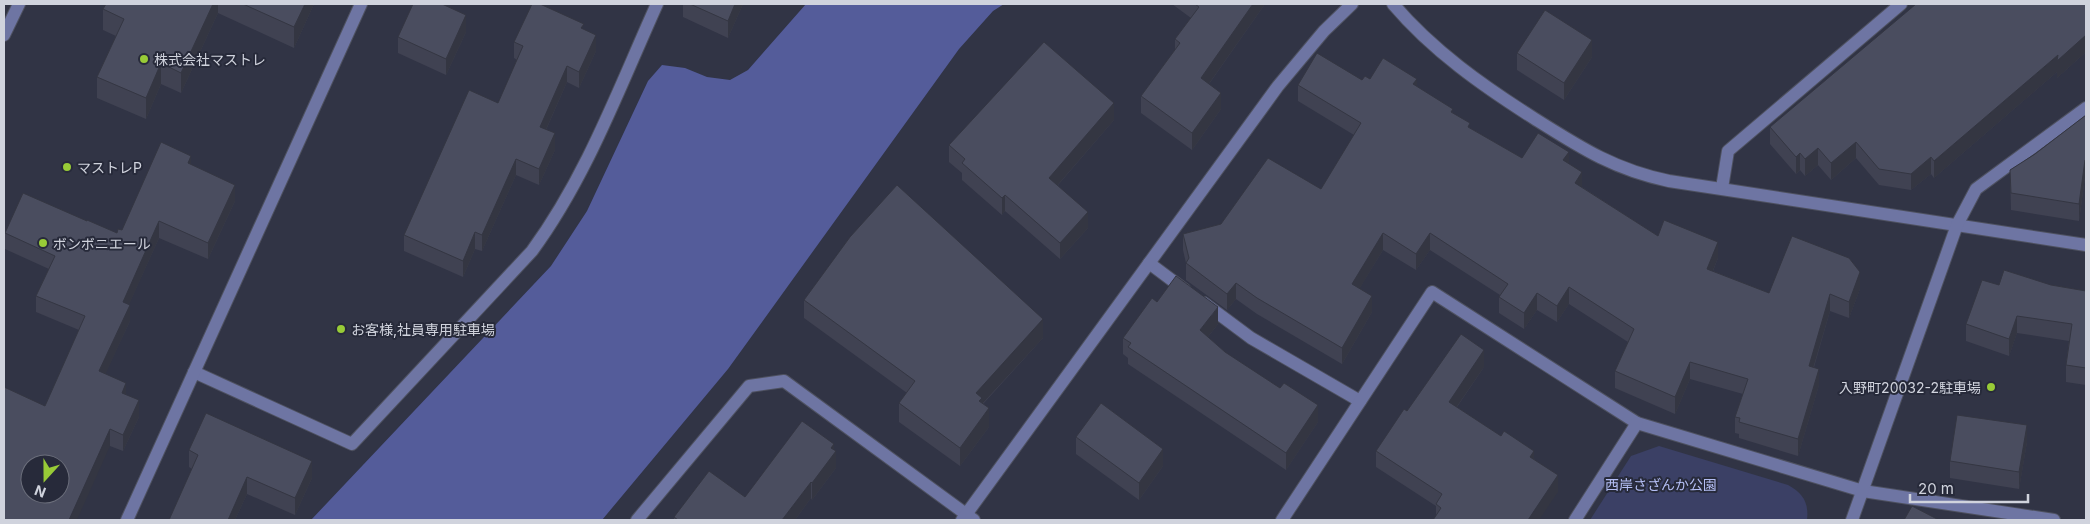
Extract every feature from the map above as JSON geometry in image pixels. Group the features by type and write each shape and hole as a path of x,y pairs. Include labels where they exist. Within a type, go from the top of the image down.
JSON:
{"street":[{"path":"4,35 19,4"},
{"path":"127,520 360,4"},
{"path":"194,372 352,444 532,251 551,226 581,172 657,4"},
{"path":"636,520 749,386 784,381 967,518 1278,86 1324,31 1352,4"},
{"path":"1393,4 1435,48 1495,93 1582,148 1610,163 1646,176 2086,245"},
{"path":"1722,188 1728,151 1901,4"},
{"path":"1852,520 1957,225 1976,189 2086,108"},
{"path":"1149,263 1251,338 1360,401"},
{"path":"1282,520 1432,292 1637,423 1863,491 2054,520"},
{"path":"1575,520 1637,423"}],"green space":[{"name":"西岸さざんか公園","path":"1659,446 1788,485 1798,491 1804,499 1807,508 1807,520 1590,520 1631,456"}],"shaded area":[{"path":"806,4 1004,4 993,11 959,49 728,369 602,520 311,520 551,266 587,211 648,81 662,65 685,68 707,77 730,80 748,70"}],"building":[{"path":"106,4 213,4 181,73 161,63 146,98 97,77 124,19 103,9"},
{"path":"243,4 305,4 294,27"},
{"path":"413,4 442,4 466,15 446,59 398,37"},
{"path":"532,4 540,4 584,24 581,28 596,35 579,72 567,66 540,127 555,133 539,169 516,159 482,235 475,232 463,261 404,235 469,90 498,103 523,46 514,42"},
{"path":"690,4 735,4 728,21"},
{"path":"1195,4 1253,4 1201,78 1221,93 1192,133 1141,96 1180,43 1175,39 1199,7"},
{"path":"1916,4 2086,4 2086,35 2057,61 2058,55 1934,161 1931,157 1911,174 1879,169 1856,142 1831,163 1818,148 1805,159 1800,153 1796,157 1770,127"},
{"path":"1545,10 1592,40 1564,83 1517,53"},
{"path":"1044,42 1114,103 1049,178 1088,212 1060,243 1005,195 1002,198 962,163 965,159 949,145"},
{"path":"1317,53 1362,80 1365,76 1370,79 1383,58 1417,79 1413,84 1453,109 1451,112 1470,123 1468,127 1522,158 1538,133 1569,152 1563,160 1582,172 1575,183 1658,236 1664,220 1718,242 1707,269 1769,293 1792,236 1849,258 1860,272 1849,302 1830,294 1809,366 1819,369 1798,439 1739,422 1740,418 1735,417 1748,379 1690,362 1675,397 1615,371 1634,329 1569,287 1557,306 1537,293 1524,313 1499,297 1508,284 1430,233 1416,254 1383,233 1352,284 1372,296 1342,348 1257,298 1236,283 1227,294 1186,263 1189,258 1183,234 1221,224 1268,158 1321,189 1361,123 1298,85"},
{"path":"2086,115 2086,161 2079,204 2011,193 2010,170 2035,154"},
{"path":"161,142 191,156 188,163 235,185 208,243 159,221 123,302 130,305 99,371 126,383 122,393 139,400 123,435 110,429 69,520 4,520 4,387 45,406 85,316 36,296 55,256 5,233 23,193 117,233 118,229 122,230"},
{"path":"897,185 1043,319 976,393 982,398 979,401 989,408 960,448 899,403 915,381 804,300 850,237"},
{"path":"2004,270 2051,285 2086,291 2086,368 2066,365 2072,324 2017,316 2009,339 1966,324 1982,280 1999,285"},
{"path":"1176,276 1218,307 1200,330 1225,352 1280,388 1284,383 1318,405 1286,453 1128,347 1131,343 1123,338 1152,298 1157,302"},
{"path":"1461,334 1484,350 1449,402 1501,436 1504,431 1534,451 1530,457 1558,475 1528,520 1433,520 1441,508 1436,504 1442,494 1376,451 1404,409 1407,411"},
{"path":"1101,403 1163,449 1139,483 1076,437"},
{"path":"206,413 312,461 295,498 247,477 228,520 169,520 198,455 189,450"},
{"path":"1957,415 2027,425 2019,472 1950,461"},
{"path":"802,421 834,444 831,448 836,451 782,520 678,520 674,517 709,471 745,497"},
{"path":"1912,506 1939,520 1904,520"}],"place":[{"name":"株式会社マストレ","path":"144,59"},
{"name":"マストレP","path":"67,167"},
{"name":"ボンボニエール","path":"43,243"},
{"name":"お客様,社員専用駐車場","path":"341,329"},
{"name":"入野町20032-2駐車場","path":"1991,387"}]}
